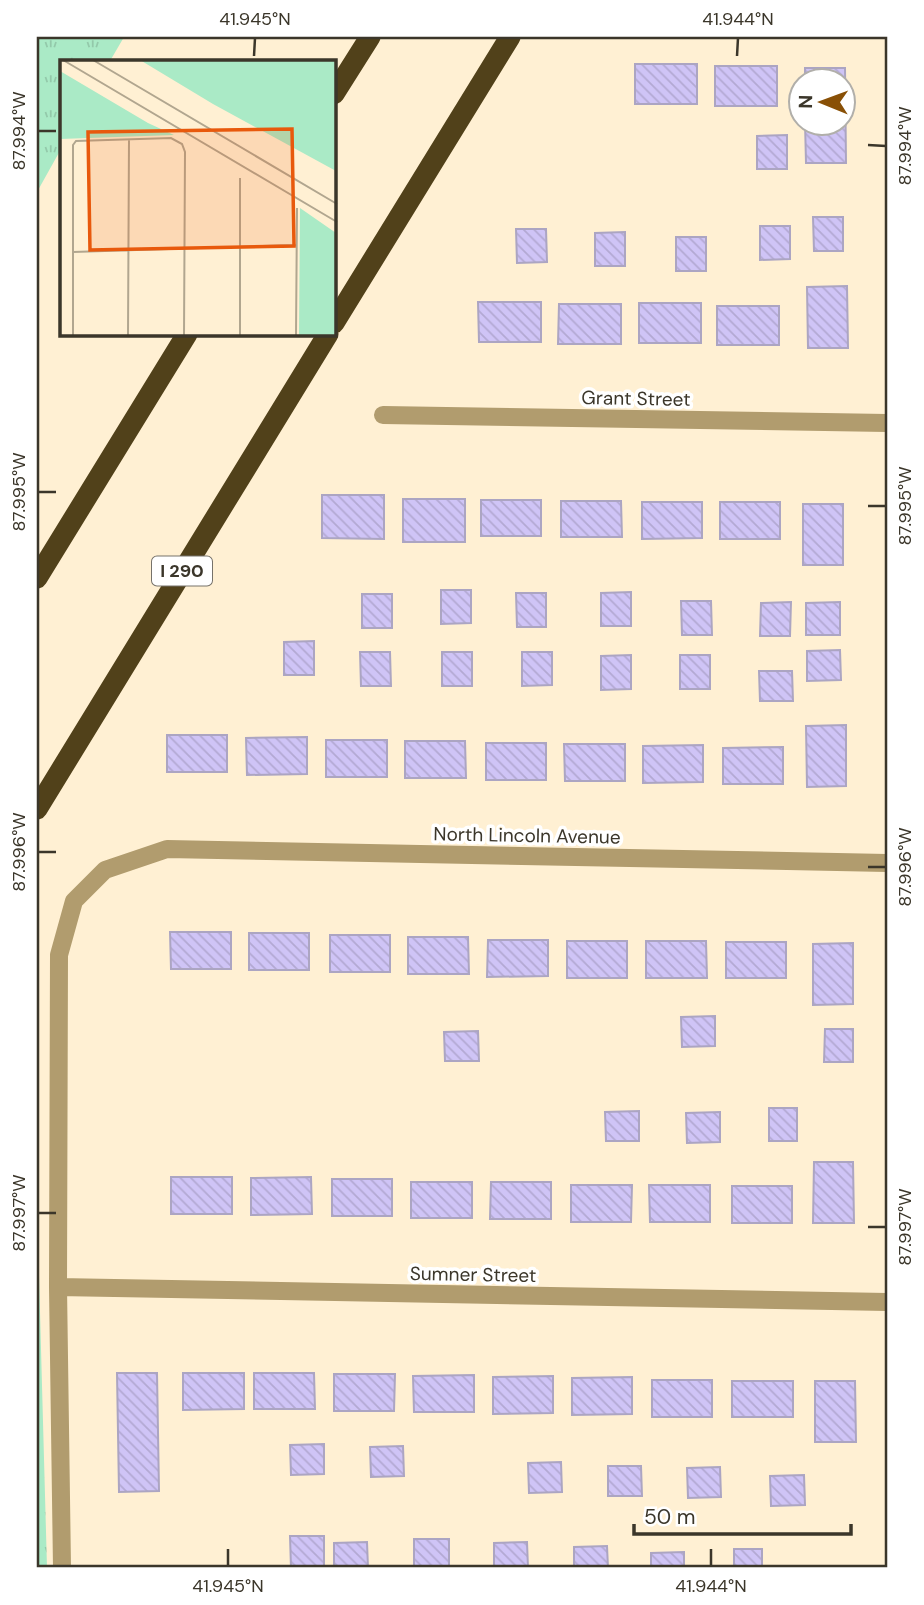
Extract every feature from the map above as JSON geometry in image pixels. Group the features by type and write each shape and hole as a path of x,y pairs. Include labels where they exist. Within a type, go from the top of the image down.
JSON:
{"highway":[{"path":"336,91 370,37"},
{"path":"336,320 510,37"},
{"path":"37,578 186,336"},
{"name":"I 290","path":"37,809 327,336"}],"street":[{"name":"Grant Street","path":"383,415 887,423"},
{"name":"North Lincoln Avenue","path":"62,1568 58,1287 59,955 74,901 105,870 167,849 887,863"},
{"name":"Sumner Street","path":"58,1287 887,1303"}],"green space":[{"path":"37,37 124,37 111,60 60,60 60,151 37,192"},
{"path":"37,933 39,1275 47,1568 37,1568"}],"building":[{"path":"635,64 697,64 697,104 635,104"},
{"path":"715,66 777,66 777,106 715,106"},
{"path":"787,135 787,169 757,169 757,136"},
{"path":"805,136 846,136 846,163 806,163"},
{"path":"813,217 843,217 843,251 814,251"},
{"path":"760,226 790,226 790,259 760,260"},
{"path":"516,229 546,229 547,262 517,263"},
{"path":"625,232 625,266 595,266 595,233"},
{"path":"676,237 706,237 706,271 676,271"},
{"path":"847,286 848,348 808,348 807,287"},
{"path":"478,302 541,302 541,342 479,342"},
{"path":"639,303 701,303 701,343 639,343"},
{"path":"559,304 621,304 621,344 558,344"},
{"path":"717,306 779,306 779,345 717,345"},
{"path":"322,495 384,495 384,539 322,538"},
{"path":"403,499 465,499 465,542 403,542"},
{"path":"481,500 541,500 541,536 481,536"},
{"path":"561,501 621,501 622,537 561,537"},
{"path":"642,502 702,502 702,538 642,539"},
{"path":"720,502 780,502 780,539 720,539"},
{"path":"803,504 843,504 843,565 803,565"},
{"path":"441,590 471,590 471,623 441,624"},
{"path":"631,592 631,626 601,626 601,593"},
{"path":"516,593 546,593 546,627 517,627"},
{"path":"362,594 392,594 392,628 362,628"},
{"path":"681,601 711,601 712,635 682,635"},
{"path":"791,602 790,636 760,636 761,603"},
{"path":"840,602 840,635 806,635 806,603"},
{"path":"314,641 314,675 284,675 284,642"},
{"path":"840,650 841,680 807,681 807,651"},
{"path":"360,652 390,652 391,686 361,686"},
{"path":"442,652 472,652 472,686 442,686"},
{"path":"522,652 552,652 552,685 522,686"},
{"path":"631,655 631,689 601,690 601,656"},
{"path":"680,655 710,655 710,689 680,689"},
{"path":"759,671 792,671 793,701 760,701"},
{"path":"846,725 846,786 807,787 806,726"},
{"path":"167,735 227,735 227,772 167,772"},
{"path":"307,737 307,774 247,775 246,738"},
{"path":"326,740 387,740 387,777 326,777"},
{"path":"405,741 465,741 466,778 405,778"},
{"path":"486,743 546,743 546,780 486,780"},
{"path":"564,744 625,744 625,781 565,781"},
{"path":"703,745 703,782 643,783 643,746"},
{"path":"783,747 783,784 723,784 723,748"},
{"path":"170,932 231,932 231,969 171,969"},
{"path":"249,933 309,933 309,970 249,970"},
{"path":"330,935 390,935 390,972 330,972"},
{"path":"408,937 468,937 469,974 408,974"},
{"path":"488,940 548,940 548,976 487,977"},
{"path":"567,941 627,941 627,978 567,978"},
{"path":"646,941 706,941 707,978 646,978"},
{"path":"726,942 786,942 786,978 726,978"},
{"path":"853,943 853,1004 813,1005 813,944"},
{"path":"715,1016 715,1046 682,1047 681,1017"},
{"path":"825,1029 853,1029 853,1062 824,1062"},
{"path":"478,1031 479,1061 445,1061 444,1032"},
{"path":"769,1108 797,1108 797,1141 769,1141"},
{"path":"639,1111 639,1141 606,1141 605,1112"},
{"path":"720,1112 720,1142 687,1143 686,1113"},
{"path":"814,1162 853,1162 854,1223 813,1223"},
{"path":"171,1177 232,1177 232,1214 171,1214"},
{"path":"311,1177 312,1214 251,1215 251,1178"},
{"path":"332,1179 392,1179 392,1216 332,1216"},
{"path":"411,1182 472,1182 472,1218 411,1218"},
{"path":"491,1182 551,1182 551,1219 490,1219"},
{"path":"571,1185 632,1185 631,1222 571,1222"},
{"path":"649,1185 710,1185 710,1222 650,1222"},
{"path":"732,1186 792,1186 792,1223 732,1223"},
{"path":"117,1373 157,1373 159,1491 119,1492"},
{"path":"183,1373 244,1373 244,1409 183,1410"},
{"path":"254,1373 314,1373 315,1409 254,1409"},
{"path":"334,1374 395,1374 394,1411 334,1411"},
{"path":"474,1375 474,1412 414,1412 413,1376"},
{"path":"553,1376 553,1413 493,1414 493,1377"},
{"path":"632,1377 632,1414 572,1415 572,1378"},
{"path":"652,1380 712,1380 712,1417 652,1417"},
{"path":"732,1381 793,1381 793,1417 732,1417"},
{"path":"815,1381 855,1381 856,1442 815,1442"},
{"path":"324,1444 324,1474 291,1475 290,1445"},
{"path":"403,1446 404,1476 371,1477 370,1447"},
{"path":"561,1462 562,1492 529,1493 528,1463"},
{"path":"608,1466 641,1466 642,1496 608,1496"},
{"path":"720,1467 721,1497 688,1498 687,1468"},
{"path":"804,1475 805,1505 771,1506 770,1476"},
{"path":"290,1536 324,1536 324,1568 291,1568"},
{"path":"414,1539 449,1539 449,1568 414,1568"},
{"path":"367,1542 368,1568 334,1568 334,1543"},
{"path":"527,1542 528,1568 494,1568 494,1543"},
{"path":"607,1546 608,1568 574,1568 574,1547"},
{"path":"734,1549 762,1549 762,1568 734,1568"},
{"path":"684,1552 684,1568 651,1568 651,1553"}]}
